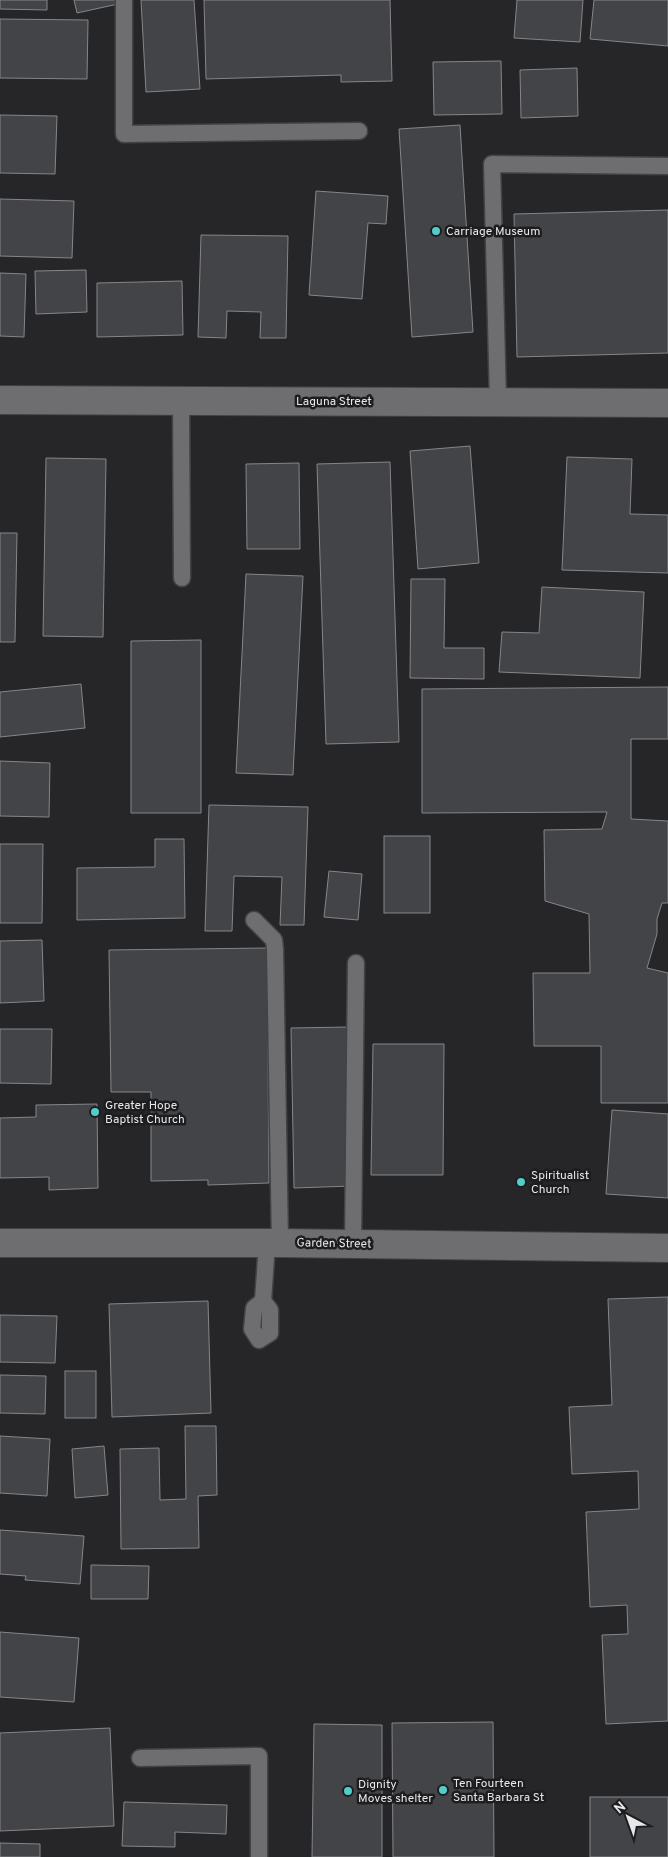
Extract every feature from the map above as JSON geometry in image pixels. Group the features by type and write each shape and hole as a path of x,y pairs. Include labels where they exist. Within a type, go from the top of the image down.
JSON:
{"street":[{"name":"Laguna Street","path":"0,400 668,403"},
{"name":"Garden Street","path":"0,1243 274,1243 668,1248"}],"lane":[{"path":"124,0 122,70 124,134 358,131"},
{"path":"498,402 492,164 668,166"},
{"path":"181,400 182,578"},
{"path":"254,920 274,940 275,949 274,1243 263,1301"},
{"path":"353,1244 356,963"},
{"path":"140,1758 259,1756 259,1857"}],"building":[{"path":"0,0 47,0 47,10 0,9"},
{"path":"74,0 117,0 118,4 77,13"},
{"path":"141,0 194,0 200,89 146,92"},
{"path":"204,0 390,0 392,81 341,82 341,75 206,79"},
{"path":"517,0 583,0 580,42 514,38"},
{"path":"594,0 668,0 668,46 590,39"},
{"path":"0,19 88,20 87,79 0,78"},
{"path":"501,61 502,114 434,115 433,62"},
{"path":"577,68 578,116 521,118 520,70"},
{"path":"0,115 57,116 55,174 0,173"},
{"name":"Carriage Museum","path":"460,125 473,332 412,337 399,129"},
{"path":"316,191 388,196 386,224 368,223 362,299 309,295"},
{"path":"0,199 74,201 72,258 0,256"},
{"path":"668,210 668,353 517,357 514,214"},
{"path":"201,235 288,236 286,338 260,338 261,312 227,311 226,338 198,337"},
{"path":"86,270 87,312 36,314 35,271"},
{"path":"0,273 26,274 24,337 0,336"},
{"path":"182,281 183,335 97,337 97,283"},
{"path":"470,446 479,563 418,569 410,451"},
{"path":"567,457 632,459 630,514 668,515 668,573 562,570"},
{"path":"46,458 106,459 103,637 43,636"},
{"path":"390,462 399,742 326,744 317,464"},
{"path":"299,463 300,549 247,549 246,464"},
{"path":"0,533 17,533 15,642 0,642"},
{"path":"246,574 303,576 293,775 236,773"},
{"path":"411,579 445,579 444,648 484,648 484,679 410,678"},
{"path":"542,587 644,592 640,678 499,672 502,632 539,633"},
{"path":"201,640 201,813 131,813 131,641"},
{"path":"81,684 85,728 0,737 0,692"},
{"path":"668,687 668,739 631,739 631,819 668,821 668,903 662,903 657,919 657,934 647,968 668,973 668,1103 601,1103 601,1046 534,1046 533,973 590,973 589,914 545,901 544,830 602,829 607,812 422,813 422,689"},
{"path":"0,761 50,763 49,817 0,816"},
{"path":"209,805 308,807 304,925 280,925 282,877 234,876 232,931 205,931"},
{"path":"384,836 430,836 430,913 384,913"},
{"path":"155,839 184,839 185,918 77,920 77,868 155,867"},
{"path":"0,844 43,844 42,923 0,923"},
{"path":"329,871 362,874 358,920 324,917"},
{"path":"42,940 44,1001 0,1003 0,941"},
{"path":"267,948 269,1183 208,1185 208,1180 151,1181 151,1092 111,1092 109,950"},
{"path":"348,1027 352,1186 294,1188 291,1028"},
{"path":"0,1029 52,1029 51,1084 0,1083"},
{"path":"373,1044 444,1044 443,1175 371,1175"},
{"path":"97,1104 98,1188 49,1190 49,1177 0,1178 0,1118 36,1117 36,1105"},
{"path":"612,1110 668,1114 668,1198 606,1194"},
{"path":"668,1297 668,1721 606,1724 602,1635 628,1634 627,1605 590,1607 586,1512 639,1509 638,1471 572,1474 569,1407 612,1405 608,1299"},
{"path":"208,1301 211,1413 112,1417 109,1304"},
{"path":"0,1315 57,1316 55,1363 0,1362"},
{"path":"65,1371 96,1371 96,1418 65,1418"},
{"path":"0,1375 46,1376 45,1414 0,1413"},
{"path":"185,1426 216,1426 217,1495 198,1496 199,1548 121,1549 120,1449 159,1448 160,1500 186,1499"},
{"path":"0,1436 50,1439 47,1496 0,1493"},
{"path":"104,1446 108,1495 75,1498 72,1449"},
{"path":"0,1530 84,1536 80,1584 25,1580 26,1576 0,1574"},
{"path":"91,1565 149,1566 148,1599 91,1599"},
{"path":"0,1632 79,1638 74,1702 0,1697"},
{"name":"Ten Fourteen Santa Barbara St","path":"493,1722 494,1857 393,1857 392,1723"},
{"name":"Dignity Moves shelter","path":"314,1724 382,1725 382,1857 312,1857"},
{"path":"110,1728 114,1826 0,1831 0,1733"},
{"path":"590,1797 668,1797 668,1857 590,1857"},
{"path":"124,1802 227,1805 226,1834 175,1832 175,1847 122,1846"},
{"path":"0,1843 40,1844 40,1857 0,1857"}],"place":[{"name":"Carriage Museum","path":"436,231"},
{"name":"Greater Hope Baptist Church","path":"95,1112"},
{"name":"Spiritualist Church","path":"521,1182"},
{"name":"Ten Fourteen Santa Barbara St","path":"443,1790"},
{"name":"Dignity Moves shelter","path":"348,1791"}]}
